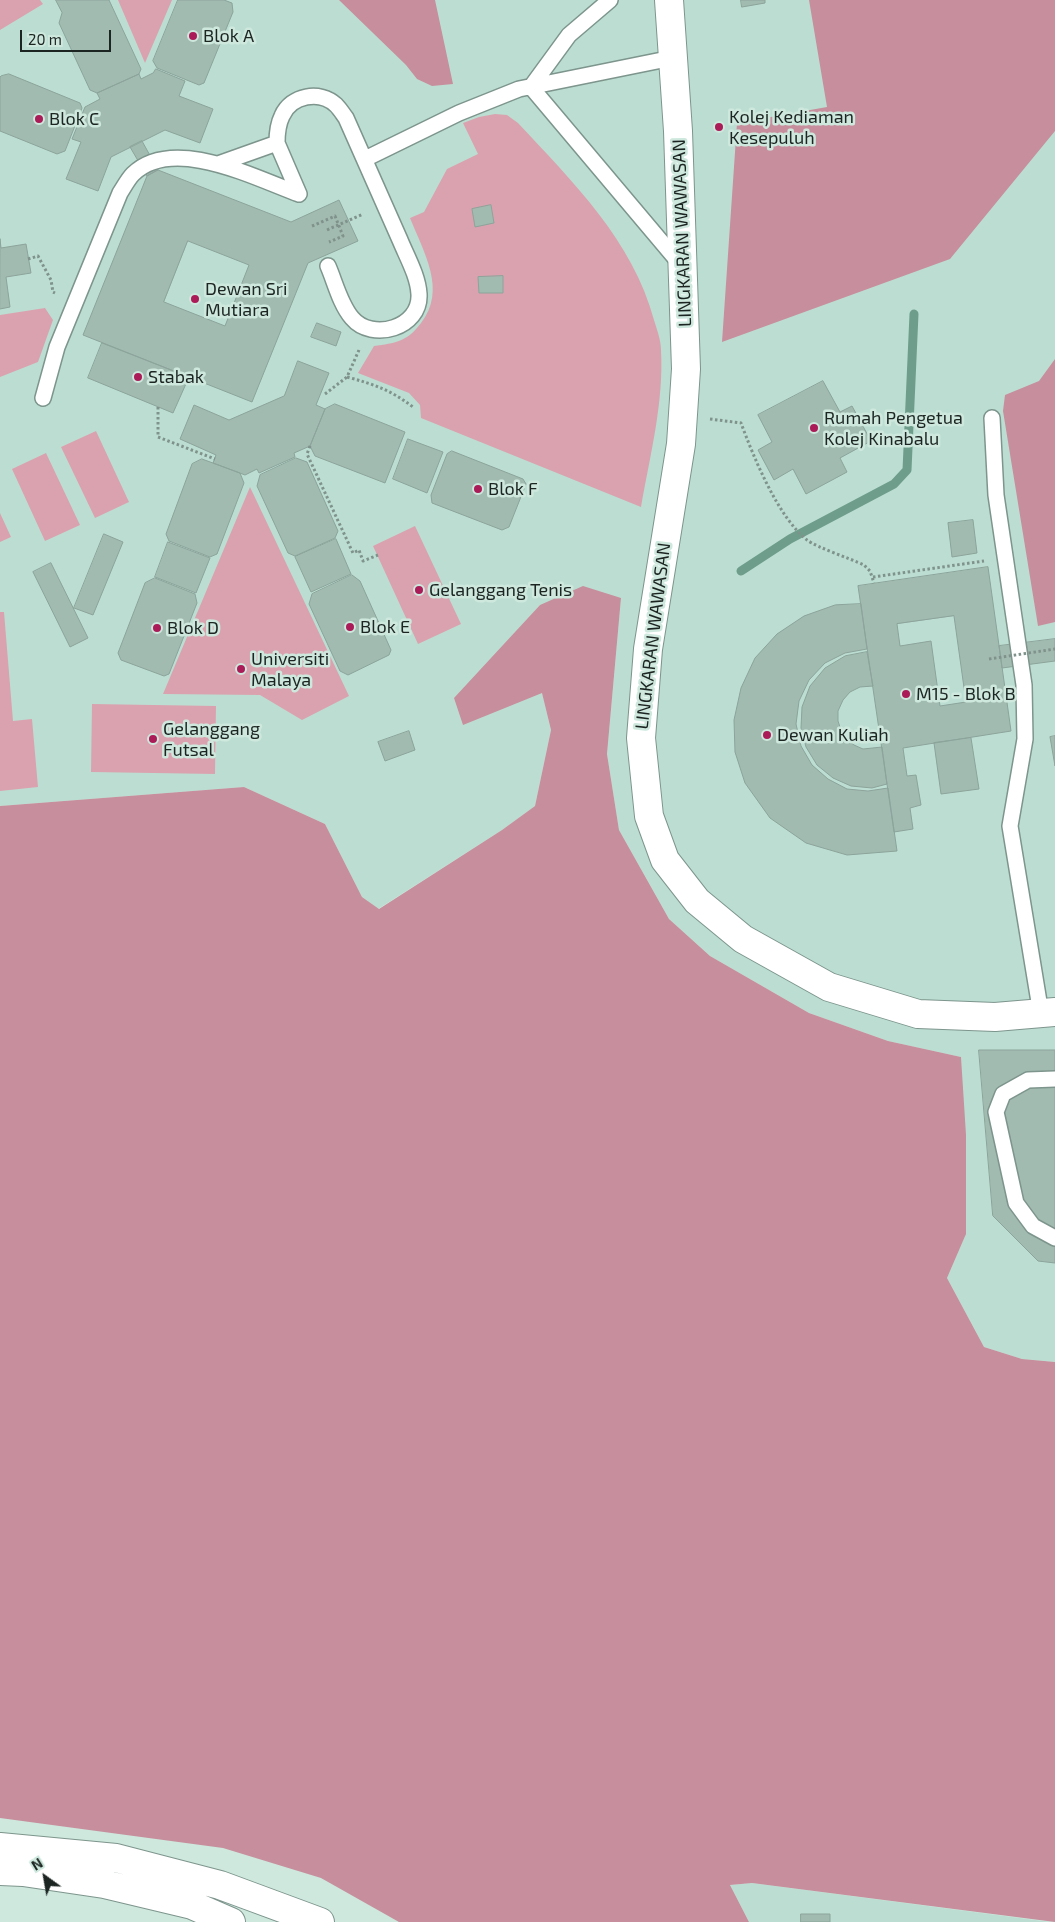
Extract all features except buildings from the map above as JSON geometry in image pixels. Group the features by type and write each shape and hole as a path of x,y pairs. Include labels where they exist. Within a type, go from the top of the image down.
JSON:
{"street":[{"name":"LINGKARAN WAWASAN","path":"669,0 678,131 686,369 681,444 648,648 641,738 649,816 665,860 697,901 743,939 828,987 918,1014 995,1017 1048,1013"},
{"path":"0,1847 116,1858 220,1885 320,1922"},
{"path":"0,1871 23,1872 104,1884 192,1905 231,1922"}],"lane":[{"path":"531,87 569,35 610,0"},
{"path":"365,159 459,114 519,89 672,58"},
{"path":"531,87 684,268"},
{"path":"43,398 57,347 120,193 132,175 158,160 175,158 218,164 299,194 277,143 278,129 282,115 289,105 299,99 310,96 323,98 335,104 346,118 411,266 419,295 417,307 410,317 400,325 384,330 368,330 351,318 328,266"},
{"path":"218,164 277,143"},
{"path":"992,418 996,495 1024,685 1025,738 1010,826 1048,1013"},
{"path":"1055,1079 1028,1080 1004,1094 996,1112 1016,1203 1033,1226 1055,1238"}],"path":[{"path":"327,230 361,215"},
{"path":"312,226 334,216 343,236 328,242"},
{"path":"28,259 38,256 50,280 52,292 76,301"},
{"path":"326,394 347,377 368,330"},
{"path":"347,377 374,384 397,394 413,407"},
{"path":"158,407 158,437 214,459"},
{"path":"710,419 741,423 755,460 775,499 794,526 808,540 864,564 873,577 874,583"},
{"path":"310,446 307,454 353,553 359,550 364,561 378,555"},
{"path":"873,577 1006,558"},
{"path":"989,659 1055,650"}],"shaded area":[{"name":"Universiti Malaya","path":"0,0 1055,0 1055,1362 1022,1359 984,1347 947,1278 965,1236 961,1057 888,1041 809,1013 710,956 669,919 619,830 607,754 621,598 540,605 504,645 463,724 542,692 551,730 535,806 502,830 378,909 362,897 325,824 244,787 0,806"},
{"path":"0,0 40,0 43,4 0,30"},
{"path":"118,0 172,0 145,63"},
{"path":"339,0 435,0 453,84 432,86 417,79 406,65"},
{"path":"809,0 1055,0 1055,131 950,259 722,342 737,123 827,107"},
{"path":"495,114 507,115 518,123 580,190 599,214 632,264 644,291 660,339 661,370 656,429 641,507 421,418 420,405 409,393 358,373 374,346 406,338 421,323 429,310 433,285 426,258 410,218 424,212 447,169 478,154 463,123"},
{"path":"45,308 53,320 38,362 0,377 0,315"},
{"path":"1055,359 1055,622 1038,626 1003,411 1005,395 1039,381"},
{"path":"96,431 129,502 95,518 61,447"},
{"path":"46,453 80,525 45,541 12,469"},
{"path":"250,487 349,696 302,720 260,695 163,694"},
{"path":"0,513 11,537 0,542"},
{"name":"Gelanggang Tenis","path":"415,526 461,624 418,644 373,546"},
{"path":"583,586 621,598 607,754 619,830 669,919 710,956 809,1013 888,1041 961,1057 966,1135 966,1234 947,1278 984,1347 1022,1359 1055,1362 1055,1922 752,1883 730,1885 749,1922 399,1922 321,1878 223,1848 0,1818 0,806 244,787 325,824 362,897 379,909 502,830 535,806 551,730 542,693 463,725 454,698 540,605"},
{"path":"0,612 4,612 13,721 32,719 38,787 0,791"},
{"name":"Gelanggang Futsal","path":"92,704 216,706 215,774 91,772"},
{"path":"752,1883 1050,1922 749,1922 730,1885"}],"waterway":[{"path":"741,571 790,539 894,484 907,470 914,314"}],"place":[{"name":"Blok A","path":"193,36"},
{"name":"Blok C","path":"39,119"},
{"name":"Kolej Kediaman Kesepuluh","path":"719,127"},
{"name":"Dewan Sri Mutiara","path":"195,299"},
{"name":"Stabak","path":"138,377"},
{"name":"Rumah Pengetua Kolej Kinabalu","path":"814,428"},
{"name":"Blok F","path":"478,489"},
{"name":"Gelanggang Tenis","path":"419,590"},
{"name":"Blok E","path":"350,627"},
{"name":"Blok D","path":"157,628"},
{"name":"Universiti Malaya","path":"241,669"},
{"name":"M15 - Blok B","path":"906,694"},
{"name":"Dewan Kuliah","path":"767,735"},
{"name":"Gelanggang Futsal","path":"153,739"}]}
